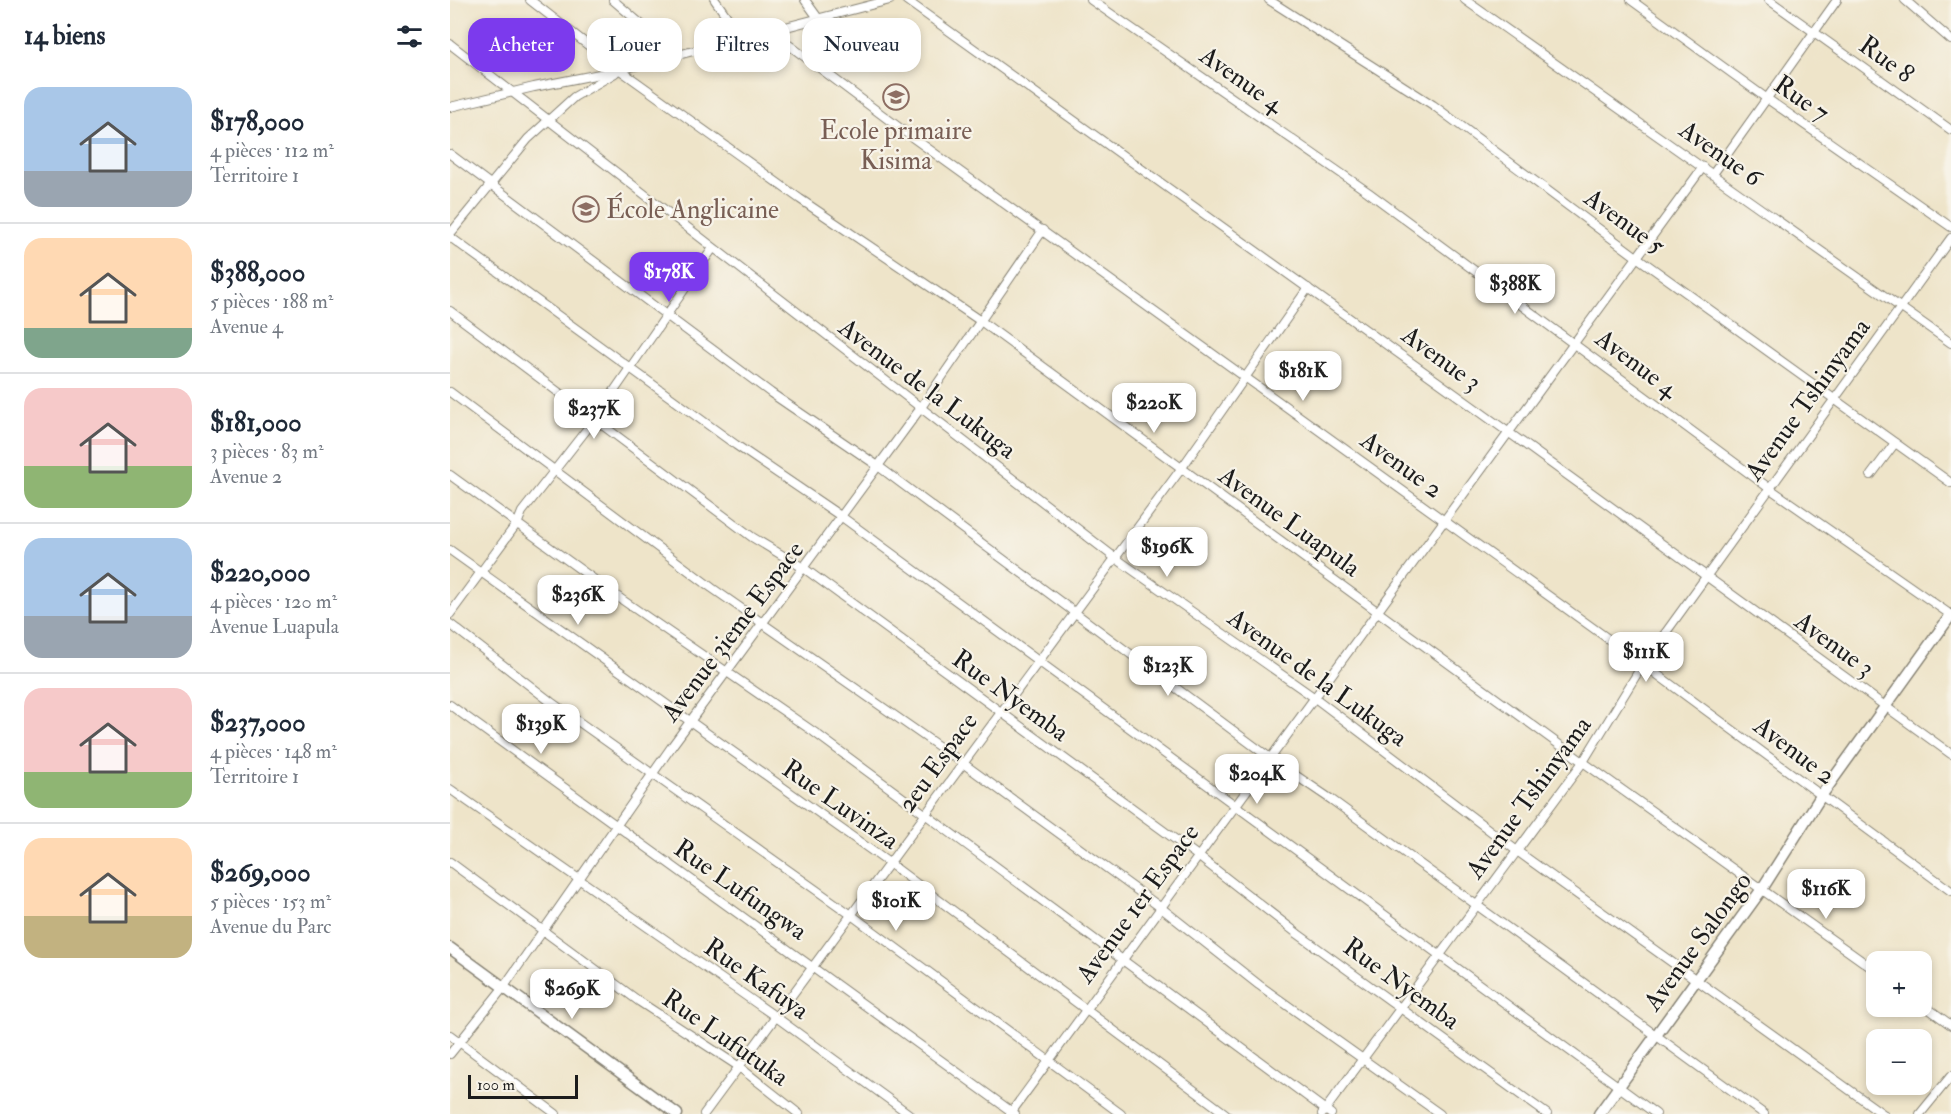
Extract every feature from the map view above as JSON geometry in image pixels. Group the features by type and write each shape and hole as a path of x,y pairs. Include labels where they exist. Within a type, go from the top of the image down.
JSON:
{"street":[{"name":"Avenue Luapula","path":"530,0 587,44"},
{"path":"613,0 634,18"},
{"path":"715,0 728,18"},
{"path":"805,0 818,18 890,0"},
{"name":"Avenue 3","path":"906,0 1508,432 1951,754"},
{"name":"Avenue 4","path":"1091,0 1368,192 1769,488 1951,615"},
{"name":"Avenue 5","path":"1269,0 1433,105 1638,258 1951,483"},
{"name":"Avenue 6","path":"1465,0 1951,343"},
{"name":"Rue 7","path":"1631,0 1766,98 1951,227"},
{"name":"Rue 8","path":"1769,0 1951,130"},
{"path":"1713,174 1837,0"},
{"path":"1905,0 1951,40"},
{"name":"Avenue de la Lukuga","path":"450,44 1114,557 1315,698 1517,851 1881,1114"},
{"name":"Avenue 2","path":"790,46 905,132 1643,664 1951,891"},
{"path":"450,107 610,72"},
{"path":"617,72 574,97 528,139 489,183 450,235 630,368 842,517 1235,804 1335,881 1656,1114"},
{"name":"Avenue Luapula","path":"623,72 800,199 982,322 1181,469 1378,610 1582,762 1866,964"},
{"path":"450,154 665,316 771,393 878,466 1075,610 1270,758 1332,800 1764,1114"},
{"name":"Avenue 1er Espace","path":"1012,1113 1235,804 1638,258 1703,166"},
{"name":"Avenue 3ieme Espace","path":"450,1054 503,988 690,723 805,569 982,322 1043,230"},
{"name":"Avenue Tshinyama","path":"1326,1113 1400,1006 1582,762 1643,664 1835,399 1900,305 1951,238"},
{"path":"450,614 518,522 522,512 594,420 713,248"},
{"name":"2eu Espace","path":"704,1114 1181,469 1308,288"},
{"name":"Rue Nyemba","path":"450,311 752,537 805,569 1198,856 1298,934 1547,1114"},
{"path":"450,392 556,469 660,550 964,764 1160,907 1259,985 1440,1114"},
{"path":"1871,475 1895,443"},
{"path":"450,475 727,674 814,732 1123,958 1326,1113"},
{"name":"Rue Luvinza","path":"450,550 889,863 1226,1114"},
{"name":"Avenue Salongo","path":"1599,1114 1762,889 1821,796 1951,615"},
{"path":"450,624 653,776 850,914 1121,1114"},
{"name":"Rue Lufungwa","path":"450,705 812,965 1012,1113"},
{"name":"Rue Kafuya","path":"450,789 776,1017 909,1114"},
{"name":"Rue Lufutuka","path":"450,862 640,1002 738,1066 799,1114"},
{"path":"450,948 677,1114"},
{"path":"1932,1011 1951,1025"},
{"path":"450,1035 556,1114"},
{"path":"1920,1114 1951,1076"}],"place":[{"name":"Ecole primaire Kisima","path":"896,97"},
{"name":"École Anglicaine","path":"586,209"}]}
